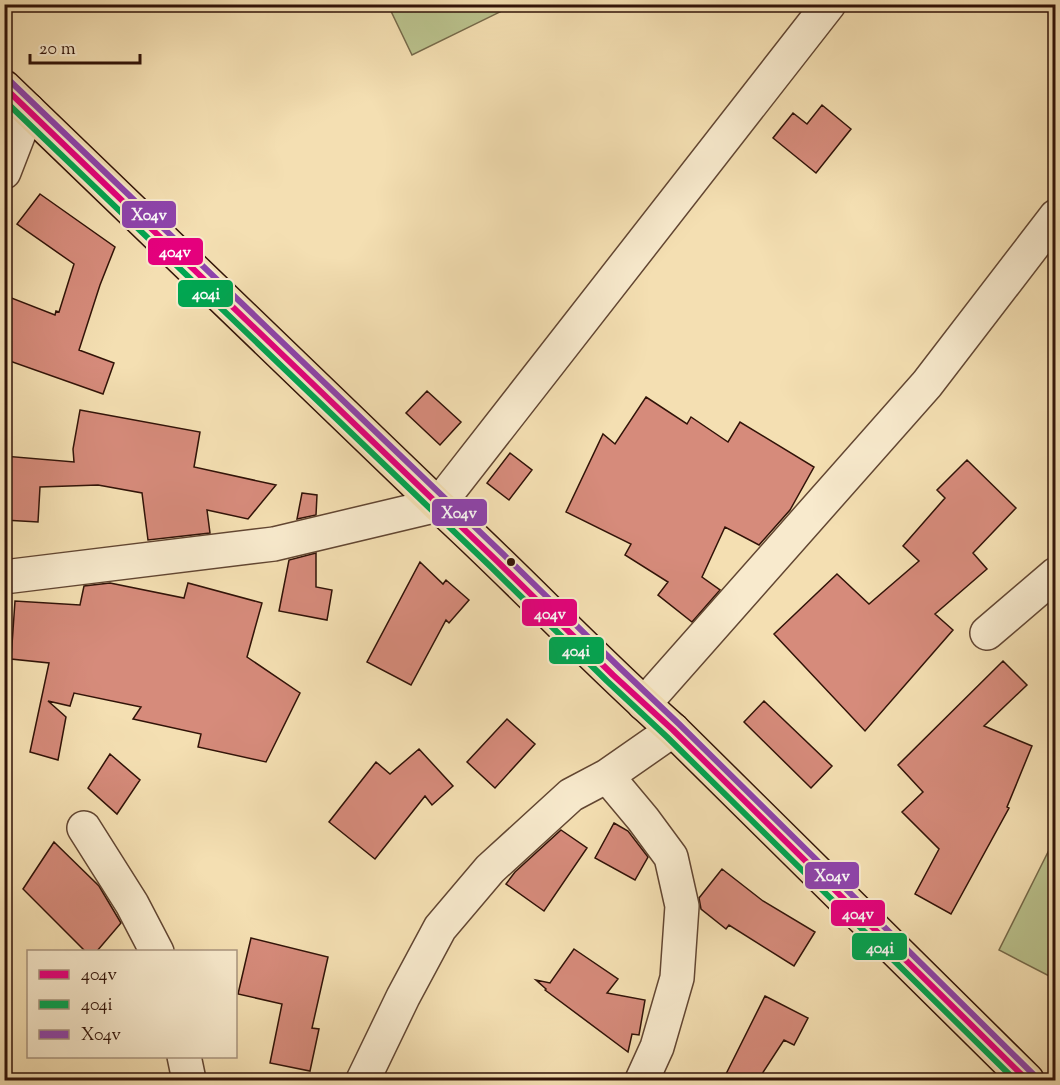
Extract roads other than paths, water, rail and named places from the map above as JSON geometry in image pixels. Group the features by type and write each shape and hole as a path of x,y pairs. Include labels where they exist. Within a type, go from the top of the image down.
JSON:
{"main road":[{"path":"4,87 438,505 490,552 1027,1080"}],"street":[{"path":"4,577 274,544 438,505 829,4"},
{"path":"4,172 28,110"},
{"path":"644,704 927,384 1056,216"},
{"path":"987,633 1056,574"},
{"path":"363,1080 403,997 440,928 490,869 571,795 607,776 673,730"},
{"path":"607,776 671,857 681,906 678,978 657,1047 642,1080"},
{"path":"84,828 132,904 156,950"},
{"path":"184,1058 189,1080"}]}
